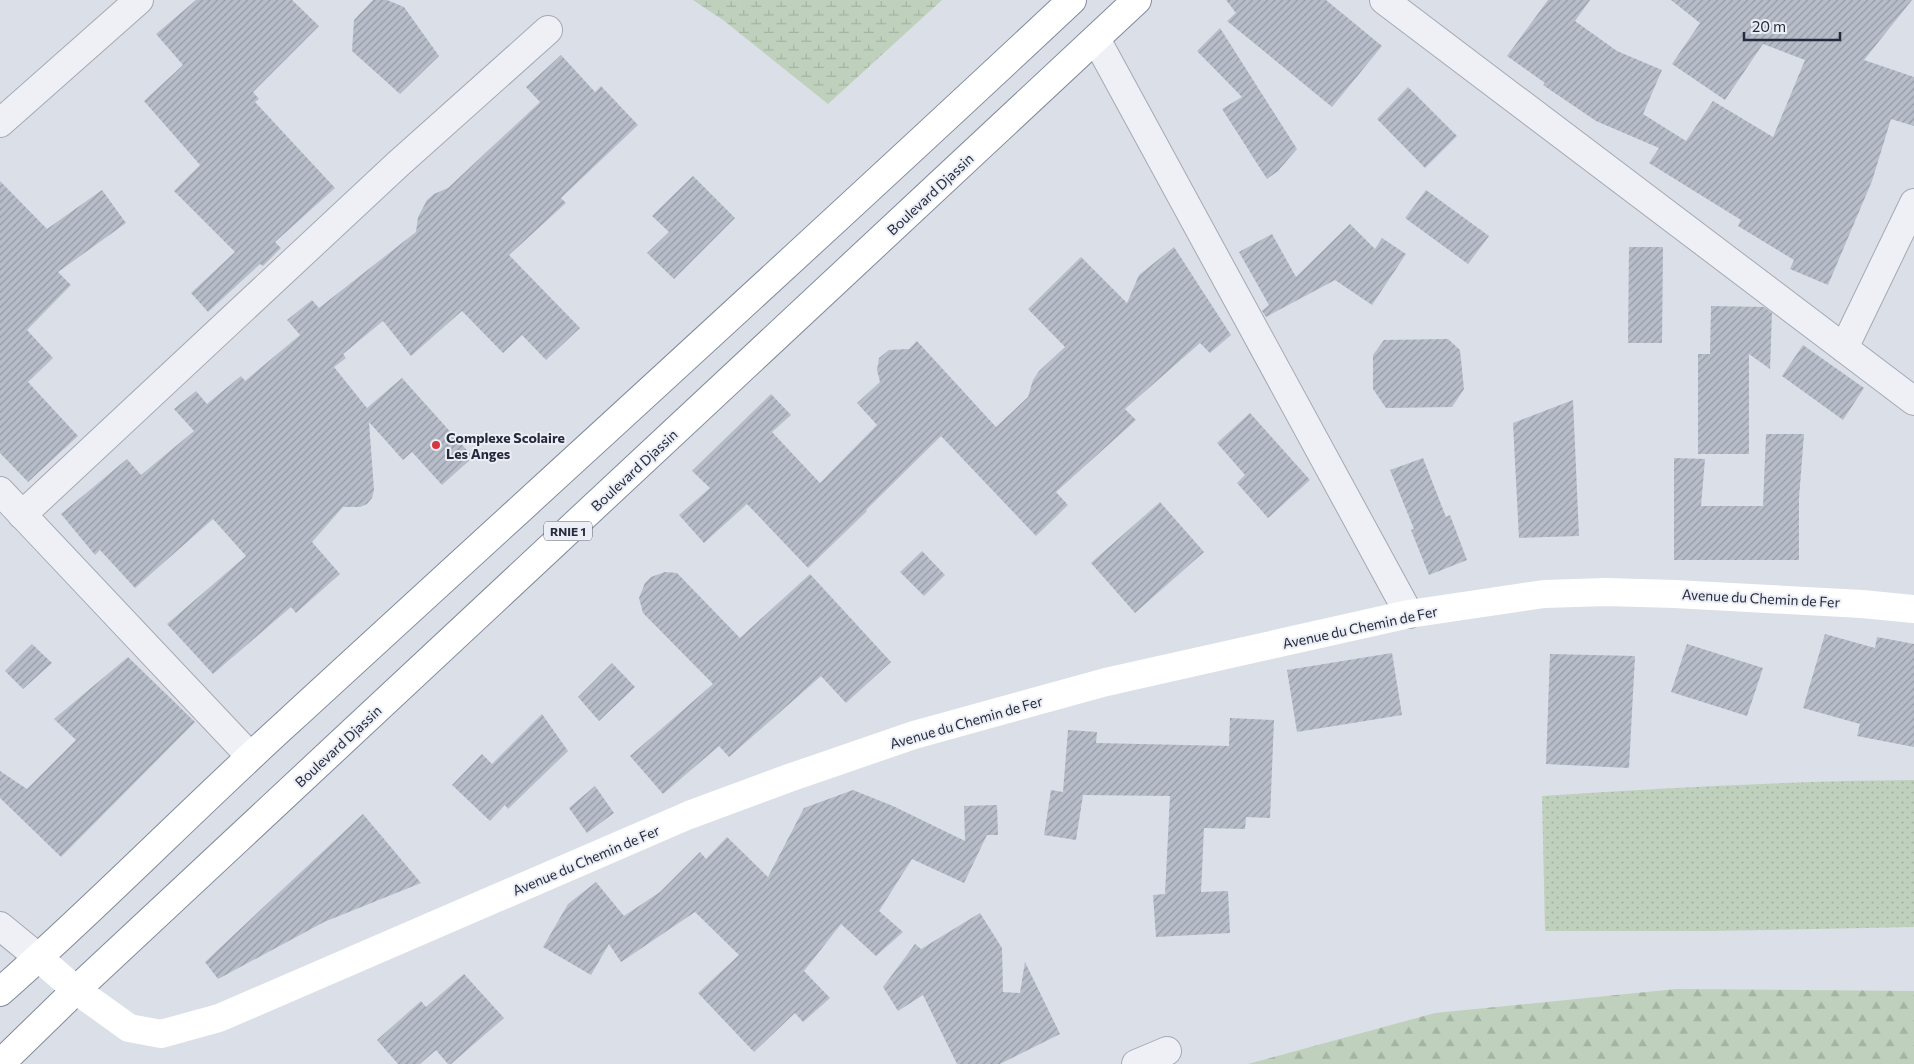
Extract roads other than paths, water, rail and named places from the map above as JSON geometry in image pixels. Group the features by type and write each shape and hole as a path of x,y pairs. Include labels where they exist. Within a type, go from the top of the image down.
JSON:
{"main road":[{"path":"0,992 39,958 250,756 900,162 1072,0"},
{"name":"Boulevard Djassin","path":"0,1064 76,990 1137,0"},
{"name":"Avenue du Chemin de Fer","path":"39,958 76,990 128,1028 161,1034 219,1018 689,815 896,741 1106,682 1409,614 1544,594 1606,592 1842,603 1914,609"}],"street":[{"path":"0,123 139,0"},
{"path":"1384,0 1914,401"},
{"path":"22,515 390,172 548,30"},
{"path":"1096,39 1409,614"},
{"path":"1844,348 1914,203"},
{"path":"0,491 250,756"},
{"path":"0,926 39,958"},
{"path":"1136,1064 1167,1050"}],"place":[{"name":"Complexe Scolaire Les Anges","path":"436,445"}]}
